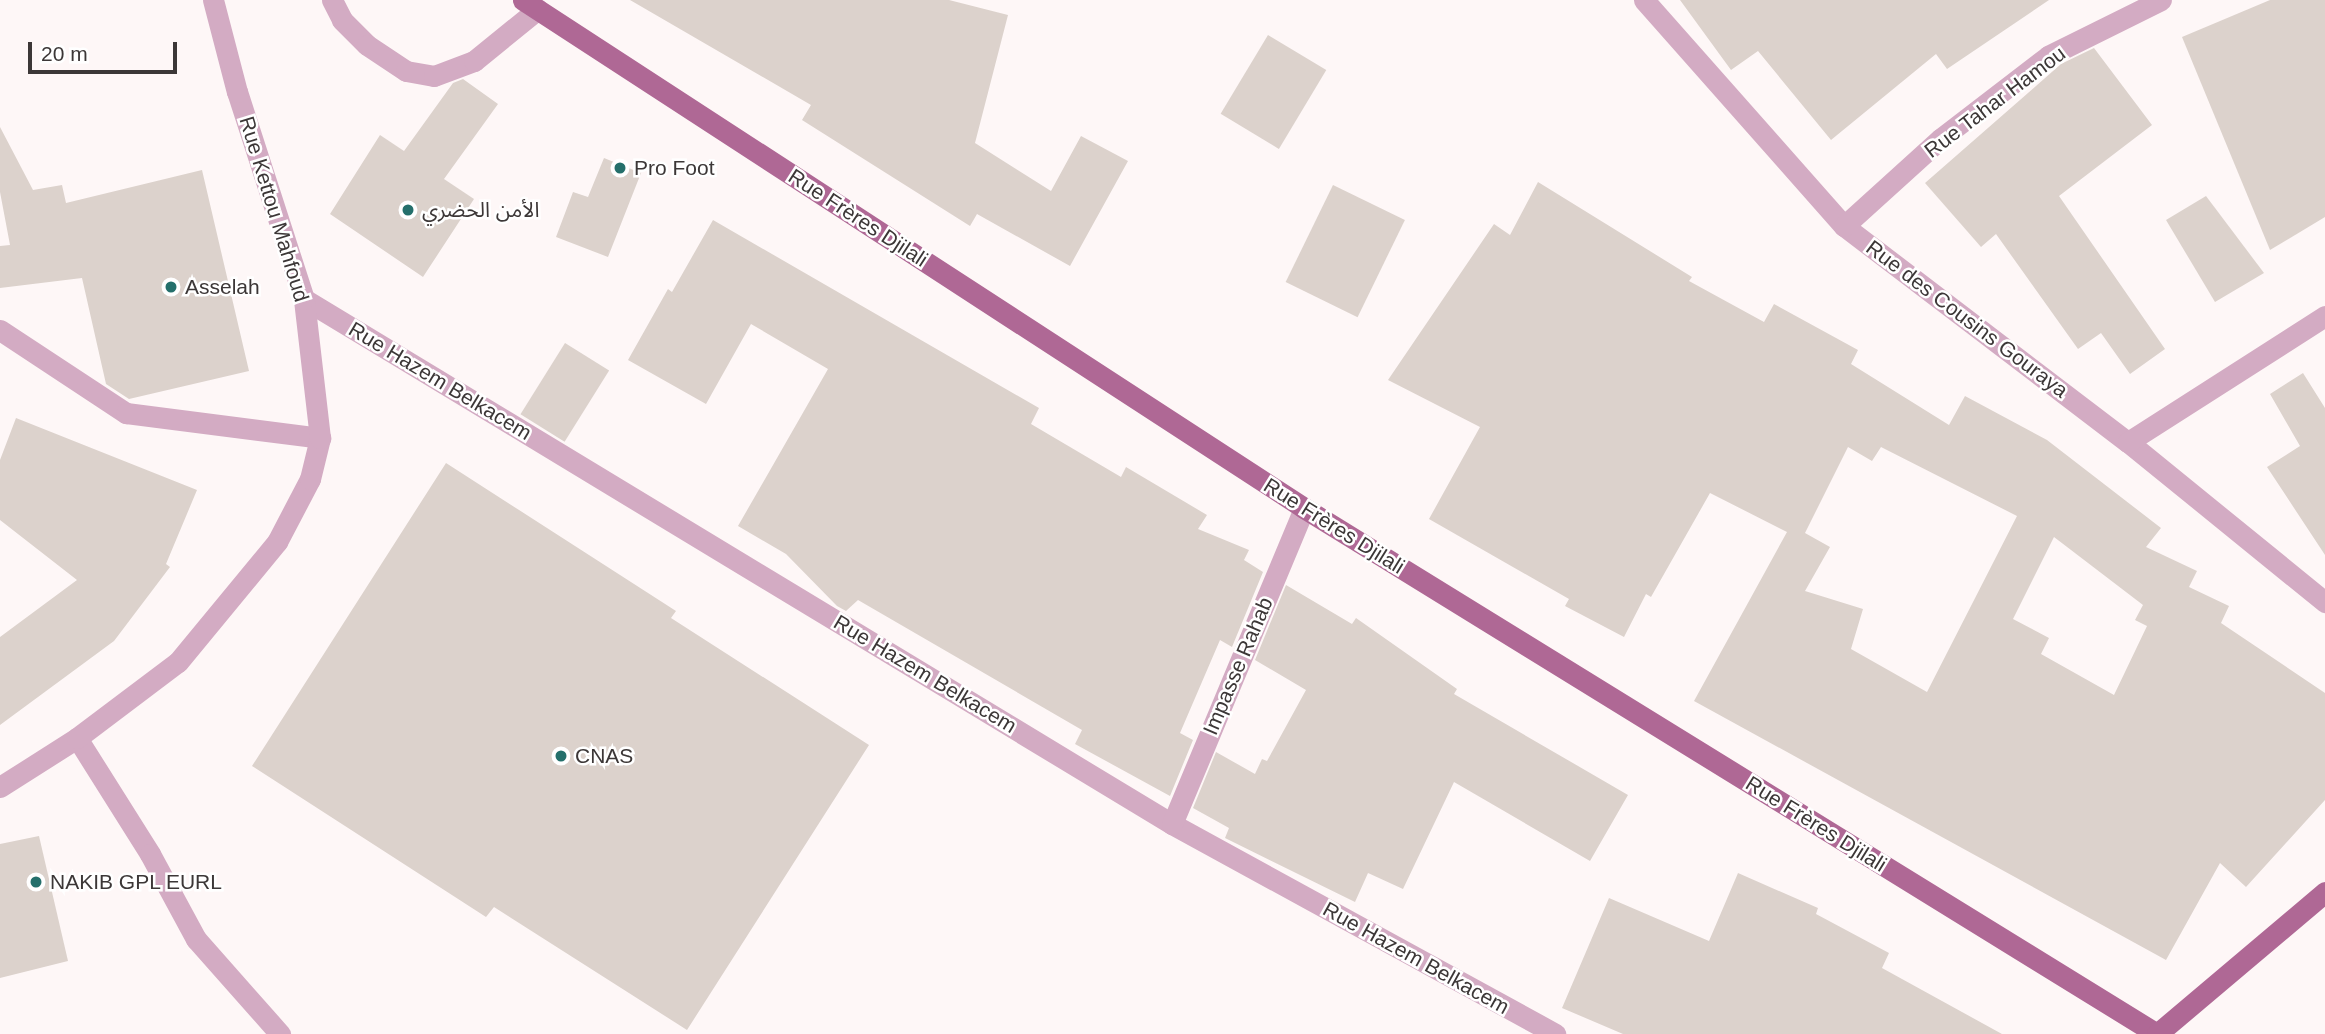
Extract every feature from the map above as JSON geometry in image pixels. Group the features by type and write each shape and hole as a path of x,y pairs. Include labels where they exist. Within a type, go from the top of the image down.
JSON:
{"main road":[{"name":"Rue Frères Djilali","path":"531,5 1304,508 2157,1034"},
{"path":"2157,1034 2325,892"}],"street":[{"name":"Rue Kettou Mahfoud","path":"0,787 77,738 178,662 276,542 310,479 320,438 304,299 237,92 213,0"},
{"path":"331,0 342,20 367,45 406,71 434,76 474,61 531,5"},
{"name":"Rue des Cousins Gouraya","path":"1644,0 1844,226 2128,442 2325,602"},
{"name":"Rue Tahar Hamou","path":"1844,226 1940,139 2048,56 2161,0"},
{"name":"Rue Hazem Belkacem","path":"304,299 1172,824 1555,1034"},
{"path":"2128,442 2325,316"},
{"path":"0,331 126,413 320,438"},
{"name":"Impasse Rahab","path":"1172,824 1304,508"},
{"path":"77,738 150,854 197,939 280,1034"}],"building":[{"path":"630,0 949,0 1008,15 975,143 1051,191 1081,136 1128,161 1070,266 977,214 970,226 802,120 811,105"},
{"path":"1680,0 2049,0 1947,69 1936,54 1831,140 1758,51 1731,70"},
{"path":"2270,0 2325,0 2325,217 2270,250 2182,37"},
{"path":"1268,35 1326,70 1279,149 1221,114"},
{"path":"2094,48 2152,125 2059,196 2165,349 2130,374 2101,333 2078,349 1996,234 1981,247 1925,183 2061,64"},
{"path":"463,79 498,104 444,179 474,199 423,277 330,214 380,135 404,151 453,83"},
{"name":"Asselah","path":"0,127 33,190 62,185 66,203 202,170 249,371 129,399 106,384 82,278 0,288 0,246 10,245 0,192"},
{"path":"604,158 641,173 608,257 556,237 573,192 588,197"},
{"path":"1538,182 1692,277 1689,281 1764,322 1774,304 1858,350 1851,364 1949,425 1965,396 2047,440 2161,528 2146,547 2197,571 2189,587 2229,606 2221,623 2325,693 2325,800 2246,887 2220,863 2166,960 1694,701 1787,532 1710,493 1651,597 1646,594 1624,637 1565,606 1569,599 1429,519 1480,427 1388,380 1494,224 1510,235","holes":["1848,447 1872,461 1881,447 2017,516 1927,692 1851,649 1863,609 1805,591 1830,547 1805,533","2054,537 2143,605 2135,620 2147,626 2114,695 2041,654 2049,638 2013,619"]},
{"path":"1333,185 1405,220 1358,317 1286,282"},
{"path":"2206,196 2264,273 2215,302 2166,220"},
{"path":"713,220 1039,408 1031,424 1121,477 1126,467 1207,515 1198,529 1249,550 1244,560 1263,572 1232,647 1220,640 1180,733 1193,740 1170,796 1075,744 1082,730 858,600 846,611 837,606 786,554 738,526 828,369 751,324 706,404 628,360 668,289 672,292"},
{"path":"565,343 609,371 565,442 520,414"},
{"path":"2303,373 2325,408 2325,555 2267,467 2300,446 2270,394"},
{"path":"16,418 197,490 166,564 170,567 114,641 0,725 0,637 77,580 0,520 0,460"},
{"name":"CNAS","path":"446,463 676,611 671,618 869,745 687,1030 494,907 486,917 252,766"},
{"path":"1286,585 1352,624 1356,618 1457,689 1454,694 1628,795 1590,861 1454,782 1403,889 1368,873 1355,902 1225,838 1229,828 1193,808 1216,752 1255,774 1262,759 1267,761 1306,690 1255,660"},
{"path":"39,836 68,961 0,978 0,844"},
{"path":"1738,873 1818,908 1816,914 1889,953 1882,968 2002,1034 1623,1034 1562,1008 1609,898 1709,941"}],"place":[{"name":"Pro Foot","path":"620,168"},
{"name":"الأمن الحضري","path":"408,210"},
{"name":"Asselah","path":"171,287"},
{"name":"CNAS","path":"561,756"},
{"name":"NAKIB GPL EURL","path":"36,882"}]}
